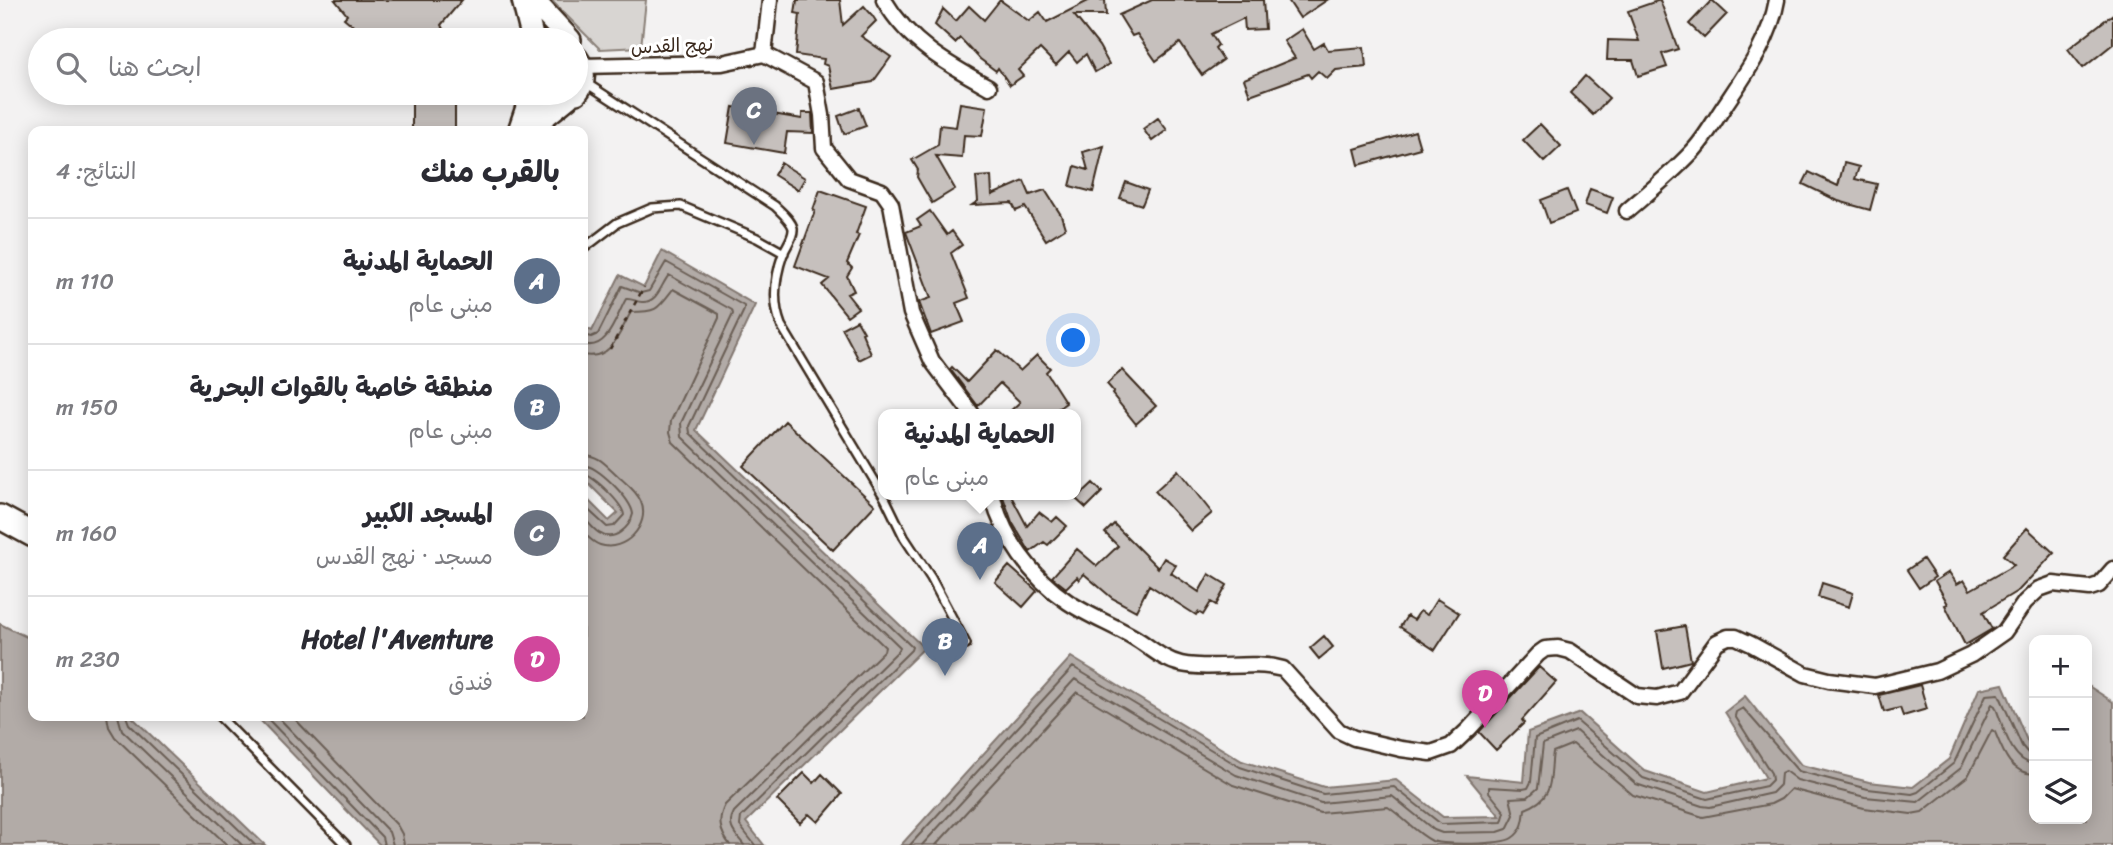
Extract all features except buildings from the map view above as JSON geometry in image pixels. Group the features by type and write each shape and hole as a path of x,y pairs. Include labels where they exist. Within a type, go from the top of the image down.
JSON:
{"main road":[{"path":"523,0 530,28"},
{"path":"533,0 559,28"},
{"path":"524,126 530,105"},
{"path":"528,126 550,105"},
{"path":"0,517 28,532"}],"street":[{"path":"770,0 764,54 816,82 824,148 849,179 881,191 891,204 911,313 932,361 968,409"},
{"path":"884,0 909,35 929,52 989,87"},
{"path":"1627,211 1657,187 1705,136 1754,63 1777,0"},
{"name":"نهج القدس","path":"588,81 722,63 764,54"},
{"path":"994,500 1006,531 1030,568 1049,589 1070,604 1135,638 1166,660 1199,666 1270,666 1283,670 1339,731 1354,738 1401,749 1431,752 1451,746 1527,663 1545,649 1570,651 1637,696 1657,698 1680,692 1717,642 1728,637 1736,637 1751,644 1805,674 1875,686 1937,671 1971,655 2004,632 2039,589 2053,583 2090,588 2104,581 2113,569"}],"lane":[{"path":"588,93 775,206 793,227 784,253 774,301 781,325 878,486"},
{"path":"588,244 617,223 652,208 681,206 757,238 784,253"},
{"path":"886,500 904,537 931,578 967,643"},
{"path":"224,721 346,845"}],"path":[{"path":"610,349 644,287"}],"shaded area":[{"path":"551,0 646,0 641,47 600,49 588,37 588,28 579,28"}],"water":[{"path":"662,251 755,305 696,430 924,648 746,822 764,845 380,845 261,721 588,721 588,500 609,521 618,513 588,483 588,329 592,331 620,275 644,287"},
{"path":"0,624 28,638 28,721 136,721 265,845 0,845"},
{"path":"1071,657 1242,761 1324,787 1396,780 1443,817 1500,816 1467,776 1524,782 1528,732 1580,713 1645,771 1707,792 1766,778 1725,712 1745,696 1801,765 1869,782 1913,787 1949,759 1979,689 2003,684 2029,744 2029,824 2092,824 2092,688 2113,702 2113,845 901,845"}],"place":[{"name":"المسجد الكبير","path":"754,145"},
{"name":"الحماية المدنية","path":"980,580"},
{"name":"منطقة خاصة بالقوات البحرية","path":"945,676"},
{"name":"Hotel l'Aventure","path":"1485,728"}]}
